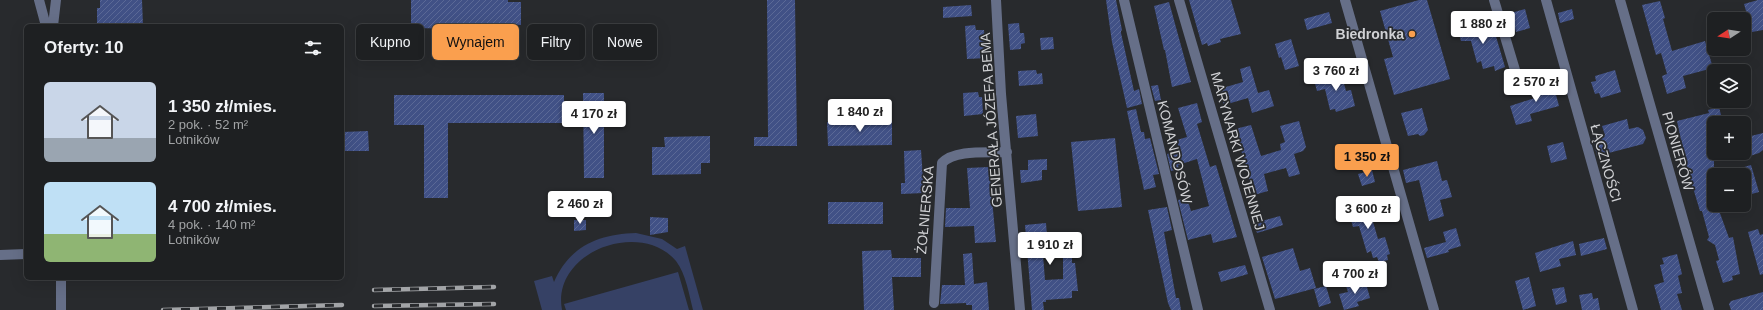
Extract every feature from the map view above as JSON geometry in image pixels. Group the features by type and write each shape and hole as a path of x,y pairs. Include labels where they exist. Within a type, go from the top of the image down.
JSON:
{"street":[{"path":"39,0 45,24"},
{"path":"53,24 56,0"},
{"name":"GENERAŁA JÓZEFA BEMA","path":"996,0 1020,310"},
{"name":"KOMANDOSÓW","path":"1124,0 1198,310"},
{"name":"MARYNARKI WOJENNEJ","path":"1179,0 1270,310"},
{"path":"1345,0 1434,310"},
{"path":"1494,0 1518,80"},
{"name":"ŁĄCZNOŚCI","path":"1546,0 1632,310"},
{"name":"PIONIERÓW","path":"1620,0 1710,310"},
{"name":"ŻOŁNIERSKA","path":"934,303 942,162 947,157 956,154 1007,152"},
{"path":"0,255 24,254"},
{"path":"61,280 61,310"}],"shaded area":[{"path":"636,233 662,239 677,249 685,246 703,310 693,310 685,278 676,261 660,249 641,243 621,243 601,248 584,258 570,272 562,290 562,310 542,310 534,281 552,276 554,282 560,270 568,260 586,245 609,236"},
{"path":"678,272 689,310 566,310 564,304"}],"building":[{"path":"100,0 142,0 143,24 97,24 97,8 100,8"},
{"path":"411,0 508,0 508,2 521,2 521,25 432,24 432,28 424,28 424,24 411,24"},
{"path":"767,0 795,0 797,146 754,146 754,137 768,137"},
{"path":"1106,0 1116,0 1122,30 1121,33 1134,91 1139,89 1142,104 1127,108 1112,42"},
{"path":"1189,0 1231,0 1241,34 1220,39 1221,42 1208,46 1207,43 1202,45"},
{"name":"Biedronka","path":"1419,0 1427,0 1450,79 1394,95 1384,59 1393,57 1380,11"},
{"path":"1763,0 1763,30 1752,32 1751,12 1746,12 1744,4"},
{"path":"1660,1 1665,18 1663,19 1672,51 1705,41 1707,56 1709,56 1712,64 1707,64 1707,70 1683,76 1686,88 1667,94 1662,76 1667,74 1661,53 1656,55 1642,5"},
{"path":"1169,2 1191,82 1172,87 1154,6"},
{"path":"971,5 972,16 943,18 943,7"},
{"path":"1525,9 1530,28 1516,32 1511,13"},
{"path":"1572,9 1574,19 1560,23 1558,13"},
{"path":"1329,12 1332,23 1307,30 1304,19"},
{"path":"1467,22 1469,30 1492,23 1505,67 1495,71 1494,66 1483,69 1481,61 1477,63 1471,41 1461,41 1456,24"},
{"path":"1019,23 1020,33 1024,33 1025,43 1021,44 1021,49 1010,50 1008,24"},
{"path":"975,25 976,30 984,30 986,58 967,59 965,26"},
{"path":"1053,37 1054,49 1041,50 1040,38"},
{"path":"1291,39 1299,66 1285,70 1281,57 1279,58 1275,44"},
{"path":"1250,66 1258,93 1269,90 1274,106 1252,113 1248,98 1224,105 1219,89 1243,82 1240,69"},
{"path":"1036,70 1037,74 1042,73 1043,84 1019,86 1018,71"},
{"path":"1615,70 1621,92 1601,98 1599,93 1595,94 1591,82 1596,81 1595,76"},
{"path":"1341,72 1346,91 1351,90 1355,106 1336,112 1335,109 1330,110 1325,89 1317,91 1314,80"},
{"path":"1552,80 1559,106 1530,114 1532,121 1516,125 1510,106 1538,97 1534,84"},
{"path":"1158,85 1161,100 1155,101 1151,86"},
{"path":"978,92 979,97 982,97 983,114 964,116 963,93"},
{"path":"583,93 604,93 604,178 584,178"},
{"path":"394,95 564,95 564,123 448,123 448,198 424,198 424,125 394,125"},
{"path":"1197,103 1202,122 1197,124 1210,167 1216,165 1237,237 1213,243 1211,234 1188,240 1178,200 1187,198 1191,211 1209,206 1197,159 1178,165 1179,169 1171,171 1167,154 1179,150 1177,140 1187,137 1178,108"},
{"path":"1422,108 1428,130 1424,135 1420,136 1418,134 1408,136 1401,113"},
{"path":"1719,108 1721,116 1707,116 1707,160 1714,160 1714,168 1707,168 1707,212 1720,212 1729,238 1733,237 1740,274 1732,276 1733,280 1723,283 1716,261 1719,260 1715,245 1707,240 1709,237 1702,211 1700,211 1687,168 1677,121 1709,113 1708,110"},
{"path":"1136,109 1141,132 1144,132 1145,139 1150,138 1159,174 1153,175 1156,187 1144,190 1127,111"},
{"path":"1036,114 1038,136 1018,138 1016,116"},
{"path":"1627,119 1629,129 1638,127 1643,130 1646,138 1643,144 1597,156 1593,139 1605,135 1602,126"},
{"path":"892,121 892,145 828,146 827,122"},
{"path":"1299,121 1306,147 1303,151 1294,154 1300,174 1289,177 1286,168 1264,174 1268,191 1247,197 1244,187 1251,185 1235,129 1251,125 1261,156 1281,150 1280,144 1285,142 1280,126"},
{"path":"368,131 369,151 344,151 344,132"},
{"path":"1763,133 1763,150 1751,156 1752,139 1751,136"},
{"path":"710,136 710,163 701,163 701,174 652,175 652,147 665,147 664,137"},
{"path":"1115,138 1122,207 1078,211 1071,142"},
{"path":"1563,142 1567,159 1551,163 1547,146"},
{"path":"921,150 924,193 901,194 901,183 905,183 904,151"},
{"path":"1047,159 1047,170 1042,170 1042,180 1021,183 1020,170 1028,170 1028,160"},
{"path":"1437,161 1442,181 1447,180 1452,197 1440,200 1444,216 1429,221 1419,180 1406,183 1403,170"},
{"path":"1751,165 1759,192 1751,194 1751,168 1741,168"},
{"path":"989,167 996,242 975,243 974,226 945,227 946,208 970,208 967,168"},
{"path":"1372,170 1375,182 1362,186 1358,174"},
{"path":"1358,197 1361,210 1369,208 1378,239 1385,237 1390,254 1387,255 1388,260 1379,262 1377,257 1373,258 1371,251 1367,253 1359,226 1353,227 1345,200"},
{"path":"828,202 883,202 883,224 828,224"},
{"path":"1167,207 1172,230 1164,232 1176,298 1179,298 1181,310 1171,310 1168,303 1148,210"},
{"path":"1280,216 1283,225 1257,233 1254,223"},
{"path":"650,217 668,218 668,232 650,235"},
{"path":"574,220 586,220 586,230 574,231"},
{"path":"1046,223 1047,236 1072,236 1072,263 1075,263 1078,291 1072,291 1072,298 1046,300 1046,302 1043,302 1044,310 1032,310 1025,225","holes":["1063,254 1063,279 1045,280 1043,255"]},
{"path":"1456,228 1461,246 1448,250 1449,252 1427,258 1424,248 1446,242 1443,232"},
{"path":"1758,229 1760,235 1763,234 1763,274 1760,275 1748,232"},
{"path":"1604,238 1607,249 1581,256 1579,244"},
{"path":"1573,241 1576,255 1559,259 1561,266 1540,272 1535,253"},
{"path":"1293,248 1300,271 1310,268 1316,288 1275,299 1262,257"},
{"path":"891,250 892,258 921,258 921,277 892,277 894,310 864,310 862,251"},
{"path":"972,253 974,284 987,282 989,310 972,310 972,305 966,305 966,303 940,304 942,285 965,285 963,254"},
{"path":"1677,254 1682,274 1678,276 1682,293 1677,294 1682,310 1661,310 1654,285 1664,282 1660,265 1664,264 1662,258"},
{"path":"1245,265 1248,274 1221,282 1218,272"},
{"path":"1529,277 1536,306 1523,310 1515,281"},
{"path":"1365,280 1370,298 1357,302 1359,306 1344,310 1339,294 1348,292 1346,286"},
{"path":"1326,286 1331,303 1319,307 1314,289"},
{"path":"1564,287 1567,302 1556,305 1552,289"},
{"path":"1763,292 1763,310 1731,310 1729,304 1731,301"},
{"path":"1592,293 1593,299 1598,298 1600,310 1582,310 1579,295"}],"railway":[{"path":"374,290 494,287"},
{"path":"374,306 494,304"},
{"path":"163,310 342,305"}],"place":[{"name":"Biedronka","path":"1412,34"}]}
